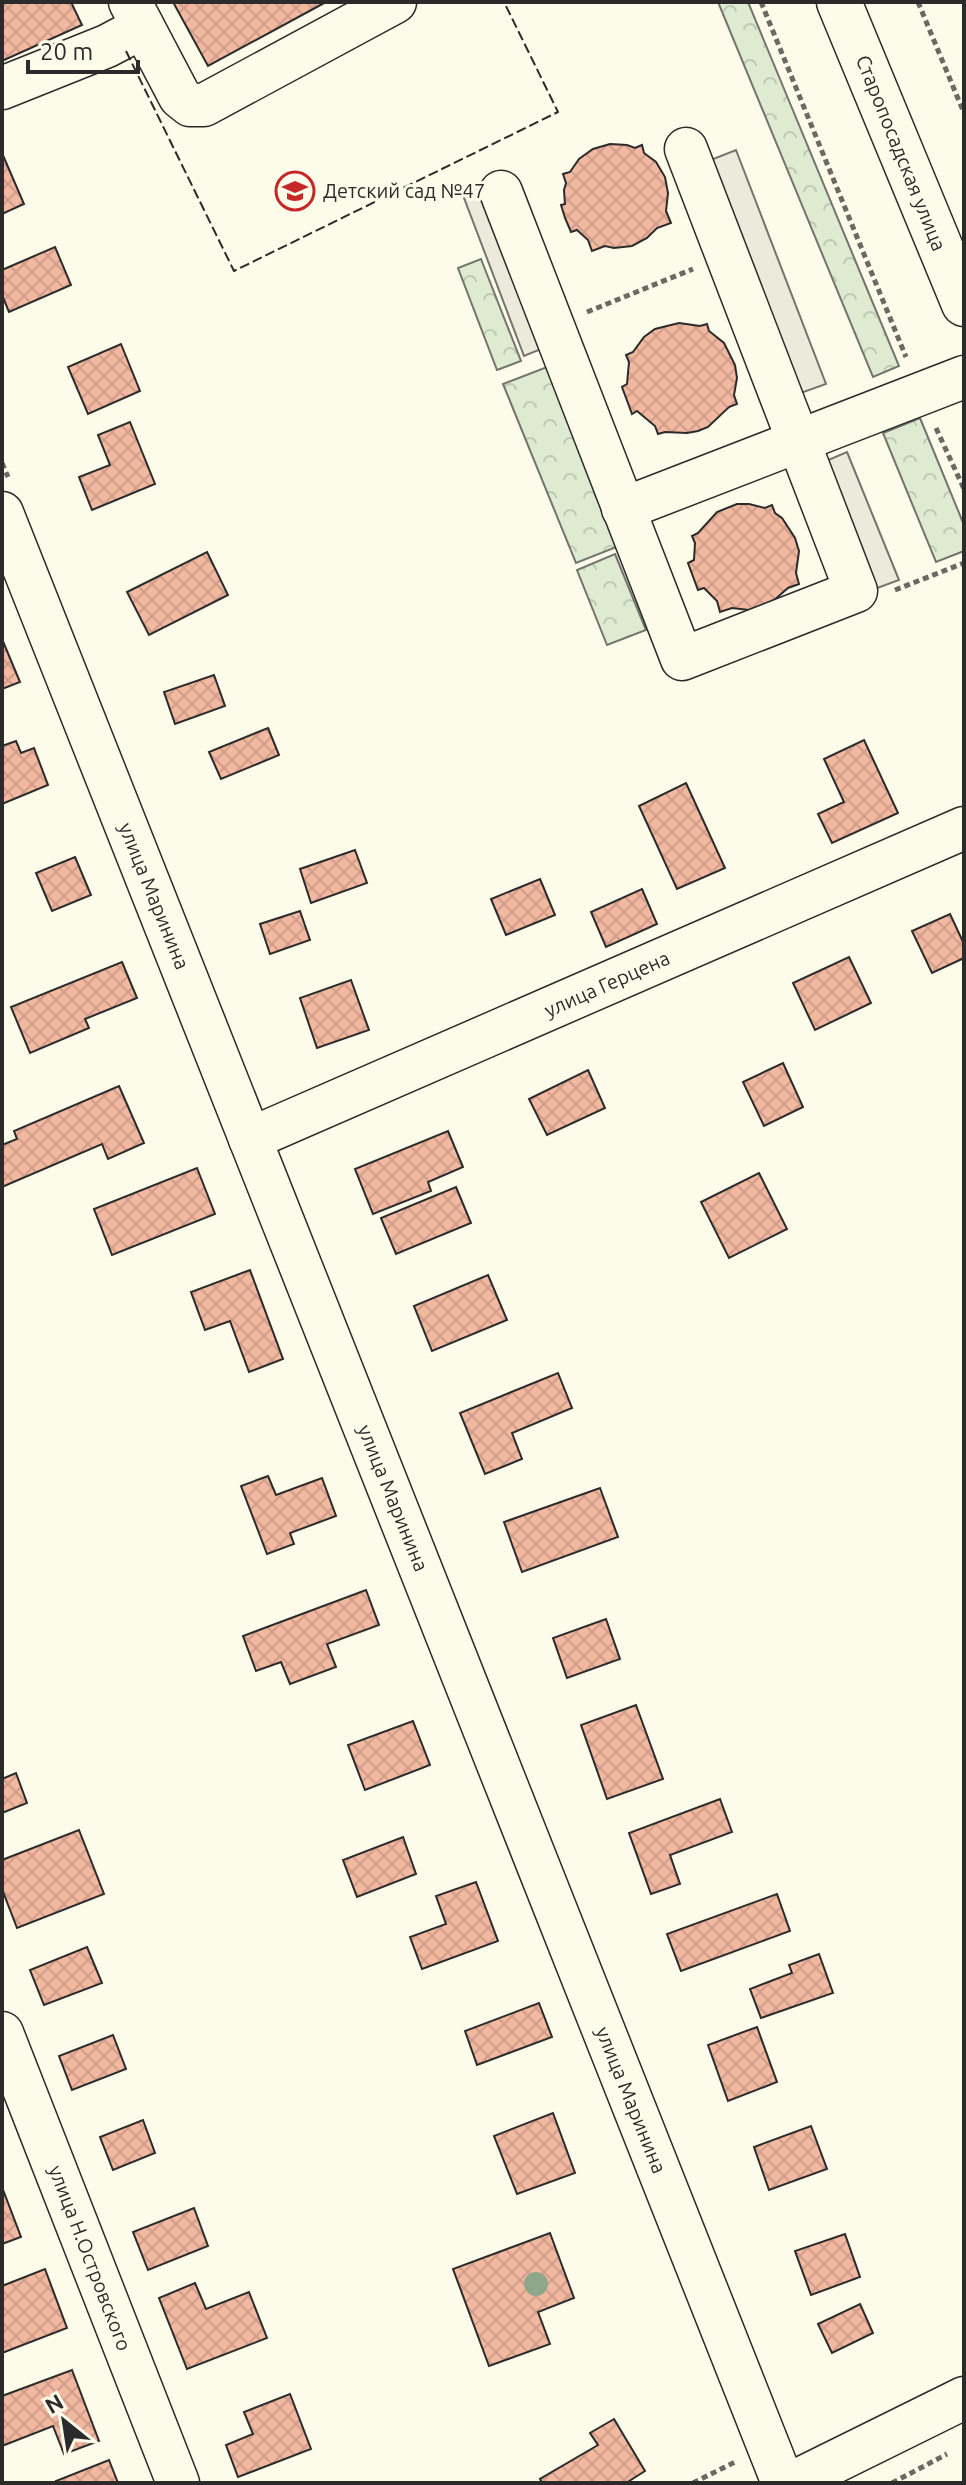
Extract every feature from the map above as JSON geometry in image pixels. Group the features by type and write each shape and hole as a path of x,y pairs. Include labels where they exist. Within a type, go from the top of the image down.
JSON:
{"main road":[{"name":"Старопосадская улица","path":"839,2 964,304"}],"street":[{"path":"2,88 107,46 137,14 180,97 190,105 204,105 395,2"},
{"path":"501,192 682,659 856,591 686,149"},
{"path":"623,509 964,377"},
{"name":"улица Маринина","path":"2,513 783,2483"},
{"name":"улица Герцена","path":"250,1139 964,828"},
{"name":"улица Н.Островского","path":"2,2033 178,2483"},
{"path":"792,2483 964,2398"}],"path":[{"path":"761,2 921,394 964,489"},
{"path":"918,2 964,113"},
{"path":"553,326 727,255"},
{"path":"856,591 876,597 964,563"},
{"path":"892,2483 952,2452"}],"green space":[{"path":"718,2 748,2 899,366 873,377"},
{"path":"481,259 521,361 497,370 458,268"},
{"path":"547,367 619,546 576,563 503,384"},
{"path":"920,418 964,525 964,551 936,562 883,433"},
{"path":"615,554 646,630 607,645 577,570"}],"shaded area":[{"path":"736,150 826,384 798,394 708,161"},
{"path":"483,181 546,347 524,356 461,190"},
{"path":"847,452 899,580 872,590 821,463"}],"building":[{"path":"2,2 71,2 82,25 2,61"},
{"path":"173,2 326,2 208,66"},
{"path":"610,144 635,148 642,145 644,153 656,162 665,177 668,193 666,211 671,223 657,228 632,246 605,246 592,251 588,240 577,230 571,232 565,218 561,205 565,204 563,174 570,172 579,159 593,149"},
{"path":"2,153 24,204 2,214"},
{"path":"55,247 71,285 9,312 2,295 2,270"},
{"path":"679,323 707,324 709,331 724,343 735,365 737,378 734,395 737,404 729,407 708,427 698,431 658,434 655,426 637,411 632,414 622,387 627,384 629,362 626,355 633,352 644,337 655,329"},
{"path":"121,344 140,391 88,414 68,367"},
{"path":"130,422 155,484 92,510 79,477 110,465 98,435"},
{"path":"737,504 765,508 772,505 795,538 799,551 796,573 799,584 788,588 761,608 732,608 720,612 717,601 704,588 698,590 688,563 694,560 695,543 692,536 717,512"},
{"path":"207,552 228,595 149,635 127,592"},
{"path":"2,639 20,682 2,689"},
{"path":"214,675 225,706 175,724 164,692"},
{"path":"268,728 279,755 221,779 209,752"},
{"path":"864,740 898,813 832,843 818,814 844,802 824,759"},
{"path":"16,741 21,753 34,748 48,785 2,804 2,746"},
{"path":"686,783 725,868 677,889 639,806"},
{"path":"355,850 367,883 311,903 300,869"},
{"path":"75,857 91,895 52,911 36,873"},
{"path":"540,879 555,915 506,935 491,899"},
{"path":"642,889 657,924 606,947 591,912"},
{"path":"300,911 310,940 270,954 260,924"},
{"path":"950,914 964,944 964,958 932,973 912,931"},
{"path":"849,957 871,1003 815,1030 793,983"},
{"path":"122,962 137,998 85,1019 89,1028 30,1053 11,1007"},
{"path":"351,980 369,1030 317,1048 300,998"},
{"path":"783,1063 803,1107 764,1126 743,1082"},
{"path":"588,1070 605,1108 547,1135 529,1099"},
{"path":"119,1086 144,1143 108,1159 102,1144 2,1187 2,1145 17,1139 14,1131"},
{"path":"448,1131 463,1167 428,1182 431,1191 373,1214 355,1169"},
{"path":"197,1168 215,1214 112,1255 94,1209"},
{"path":"759,1173 787,1229 729,1258 701,1202"},
{"path":"456,1187 471,1223 396,1254 381,1218"},
{"path":"250,1270 283,1359 249,1372 230,1321 205,1330 191,1292"},
{"path":"488,1275 507,1320 432,1351 414,1306"},
{"path":"558,1373 572,1408 512,1433 522,1459 485,1474 460,1413"},
{"path":"268,1476 276,1495 322,1478 336,1516 290,1533 294,1544 267,1554 241,1486"},
{"path":"600,1488 618,1537 522,1572 504,1522"},
{"path":"366,1590 379,1625 327,1644 336,1667 290,1684 281,1662 256,1671 243,1636"},
{"path":"606,1619 620,1659 567,1678 553,1638"},
{"path":"636,1705 663,1779 607,1799 581,1725"},
{"path":"413,1721 430,1765 365,1790 348,1745"},
{"path":"16,1773 27,1803 2,1813 2,1779"},
{"path":"720,1799 732,1832 670,1855 680,1884 651,1894 629,1833"},
{"path":"79,1830 104,1894 17,1928 2,1889 2,1860"},
{"path":"403,1837 416,1874 357,1897 343,1860"},
{"path":"476,1882 498,1941 422,1969 410,1937 446,1924 436,1896"},
{"path":"777,1894 790,1931 681,1971 667,1934"},
{"path":"87,1947 102,1983 44,2005 30,1970"},
{"path":"819,1954 833,1993 761,2018 750,1989 792,1973 789,1965"},
{"path":"539,2003 552,2037 477,2065 465,2031"},
{"path":"757,2027 777,2082 728,2101 708,2045"},
{"path":"113,2035 126,2069 72,2090 59,2056"},
{"path":"553,2113 575,2173 517,2194 494,2136"},
{"path":"143,2120 155,2153 113,2170 100,2137"},
{"path":"811,2126 827,2169 769,2190 754,2147"},
{"path":"2,2187 21,2237 2,2244"},
{"path":"194,2208 208,2246 148,2270 133,2232"},
{"path":"550,2233 574,2298 538,2312 550,2344 489,2366 453,2269"},
{"path":"845,2234 860,2277 811,2295 795,2251"},
{"path":"45,2269 67,2328 2,2353 2,2286"},
{"path":"195,2283 206,2309 249,2292 267,2338 187,2369 159,2298"},
{"path":"860,2304 873,2333 832,2353 818,2324"},
{"path":"72,2370 99,2441 64,2454 53,2426 2,2446 2,2396"},
{"path":"290,2394 311,2449 238,2477 226,2445 253,2434 244,2412"},
{"path":"614,2419 645,2471 626,2483 542,2483 540,2479 598,2445 590,2433"},
{"path":"109,2460 118,2483 56,2481"}],"fence":[{"path":"126,51 234,271 558,112 504,2"}],"place":[{"name":"Детский сад №47","path":"295,191"}]}
